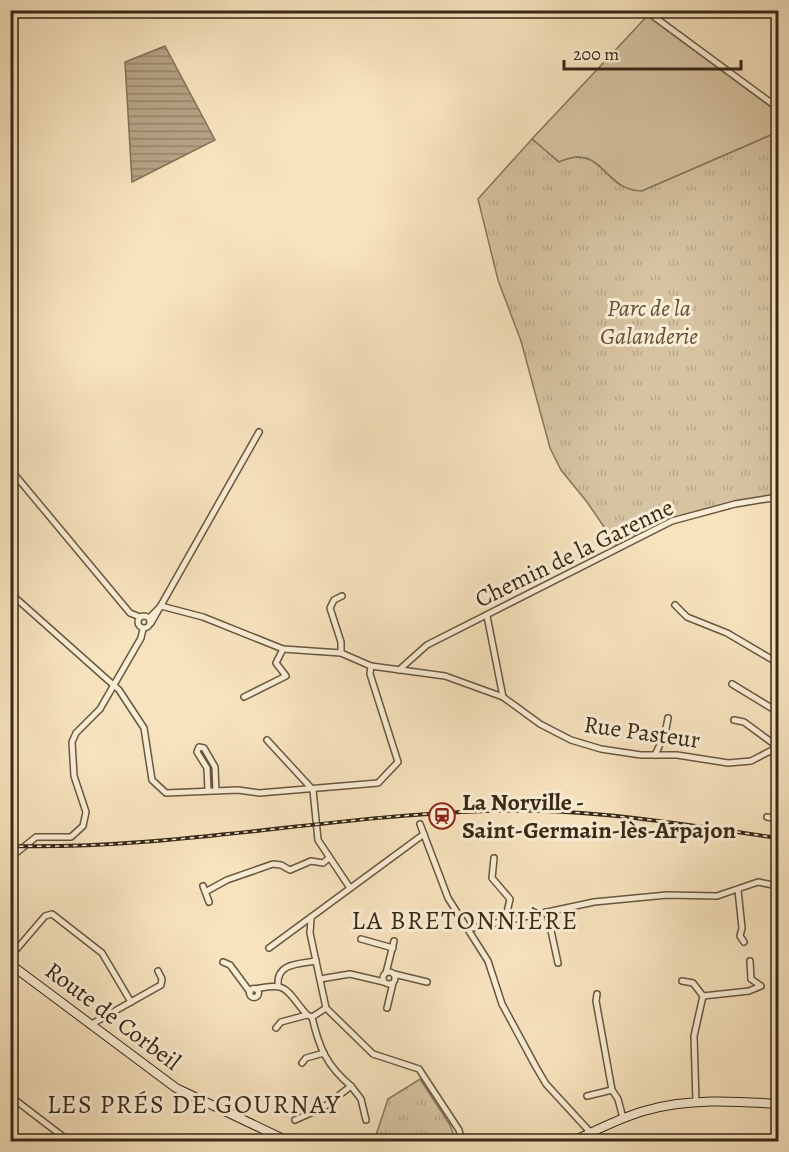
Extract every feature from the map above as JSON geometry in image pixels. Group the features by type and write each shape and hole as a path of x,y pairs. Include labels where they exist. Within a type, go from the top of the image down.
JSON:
{"main road":[{"name":"Route de Corbeil","path":"10,964 182,1092 290,1142"},
{"path":"571,1142 623,1118 659,1107 696,1102 778,1104"},
{"path":"591,1133 594,1142"}],"street":[{"path":"649,12 778,108"},
{"path":"142,628 161,606 259,432"},
{"path":"10,469 130,613 139,620 142,628 141,638 114,686 100,709 76,733 71,746 74,776 86,812 83,826 71,837 36,837 10,858"},
{"name":"Chemin de la Garenne","path":"399,670 427,645 672,521 735,504 778,497"},
{"path":"10,593 114,686 144,728 150,776 154,785 166,793 208,791 260,793 375,785 398,762 370,674 371,666"},
{"path":"340,653 341,642 330,608 334,600 342,596"},
{"path":"675,605 687,617 727,633 778,663"},
{"name":"Rue Pasteur","path":"161,606 203,617 283,649 340,653 371,666 445,676 503,697 540,724 571,740 602,749 677,755 728,763 751,761 778,747"},
{"path":"487,616 503,697"},
{"path":"139,620 150,621"},
{"path":"244,697 286,676 276,663 283,649"},
{"path":"732,684 778,712"},
{"path":"655,755 665,734 668,718"},
{"path":"734,720 744,722 778,747"},
{"path":"267,740 313,790 318,840 350,888"},
{"path":"208,791 208,771 197,752 198,747 204,748 215,767 216,791"},
{"path":"767,817 778,819"},
{"path":"420,824 448,898 488,961 502,1004 541,1076 591,1133"},
{"path":"269,948 424,834"},
{"path":"209,902 205,889 228,880 273,864 291,870 311,861 323,863 329,858"},
{"path":"494,858 492,878 510,899 505,921"},
{"path":"468,929 617,899 667,895 717,896 758,882 778,886"},
{"path":"738,890 742,928 740,936 744,942"},
{"path":"547,912 558,963"},
{"path":"10,957 45,916 52,914 102,953 131,1002"},
{"path":"311,918 310,933 326,1008 373,1054 419,1069 459,1130 462,1142"},
{"path":"361,939 393,948"},
{"path":"384,982 394,941"},
{"path":"278,984 279,973 283,968 316,961"},
{"path":"703,996 749,991 761,986 751,979 750,961"},
{"path":"223,962 230,965 252,990 278,984"},
{"path":"90,1025 161,985 162,979 158,971"},
{"path":"386,973 427,982"},
{"path":"320,979 350,974 393,983"},
{"path":"387,1008 394,974"},
{"path":"682,981 693,983 703,996"},
{"path":"278,984 310,1016 318,1048 324,1053 335,1072 351,1086 360,1099 366,1120"},
{"path":"597,994 596,1001 612,1090 618,1099 623,1118"},
{"path":"696,1102 694,1036 703,996"},
{"path":"276,1028 281,1022 310,1016 326,1008"},
{"path":"302,1063 306,1058 324,1053"},
{"path":"295,1120 324,1107 351,1086"},
{"path":"587,1096 612,1090"},
{"path":"10,1096 70,1142"}],"green space":[{"path":"650,13 778,108 778,132 642,191 618,184 594,162 585,158 574,157 559,162 532,139"},
{"name":"Parc de la Galanderie","path":"778,132 778,497 695,513 617,546 587,502 561,470 550,448 521,341 498,280 478,199 532,139 559,162 585,158 594,162 618,184 642,191"},
{"path":"420,1079 450,1125 456,1141 374,1141 388,1099"}],"shaded area":[{"path":"165,46 215,140 132,182 125,62"}],"railway":[{"path":"10,846 129,843 366,819 522,810 596,814 778,838"}],"place":[{"name":"La Norville - Saint-Germain-lès-Arpajon","path":"442,816"}],"district":[{"name":"LA BRETONNIÈRE","path":"465,920"},
{"name":"LES PRÉS DE GOURNAY","path":"194,1104"}]}
